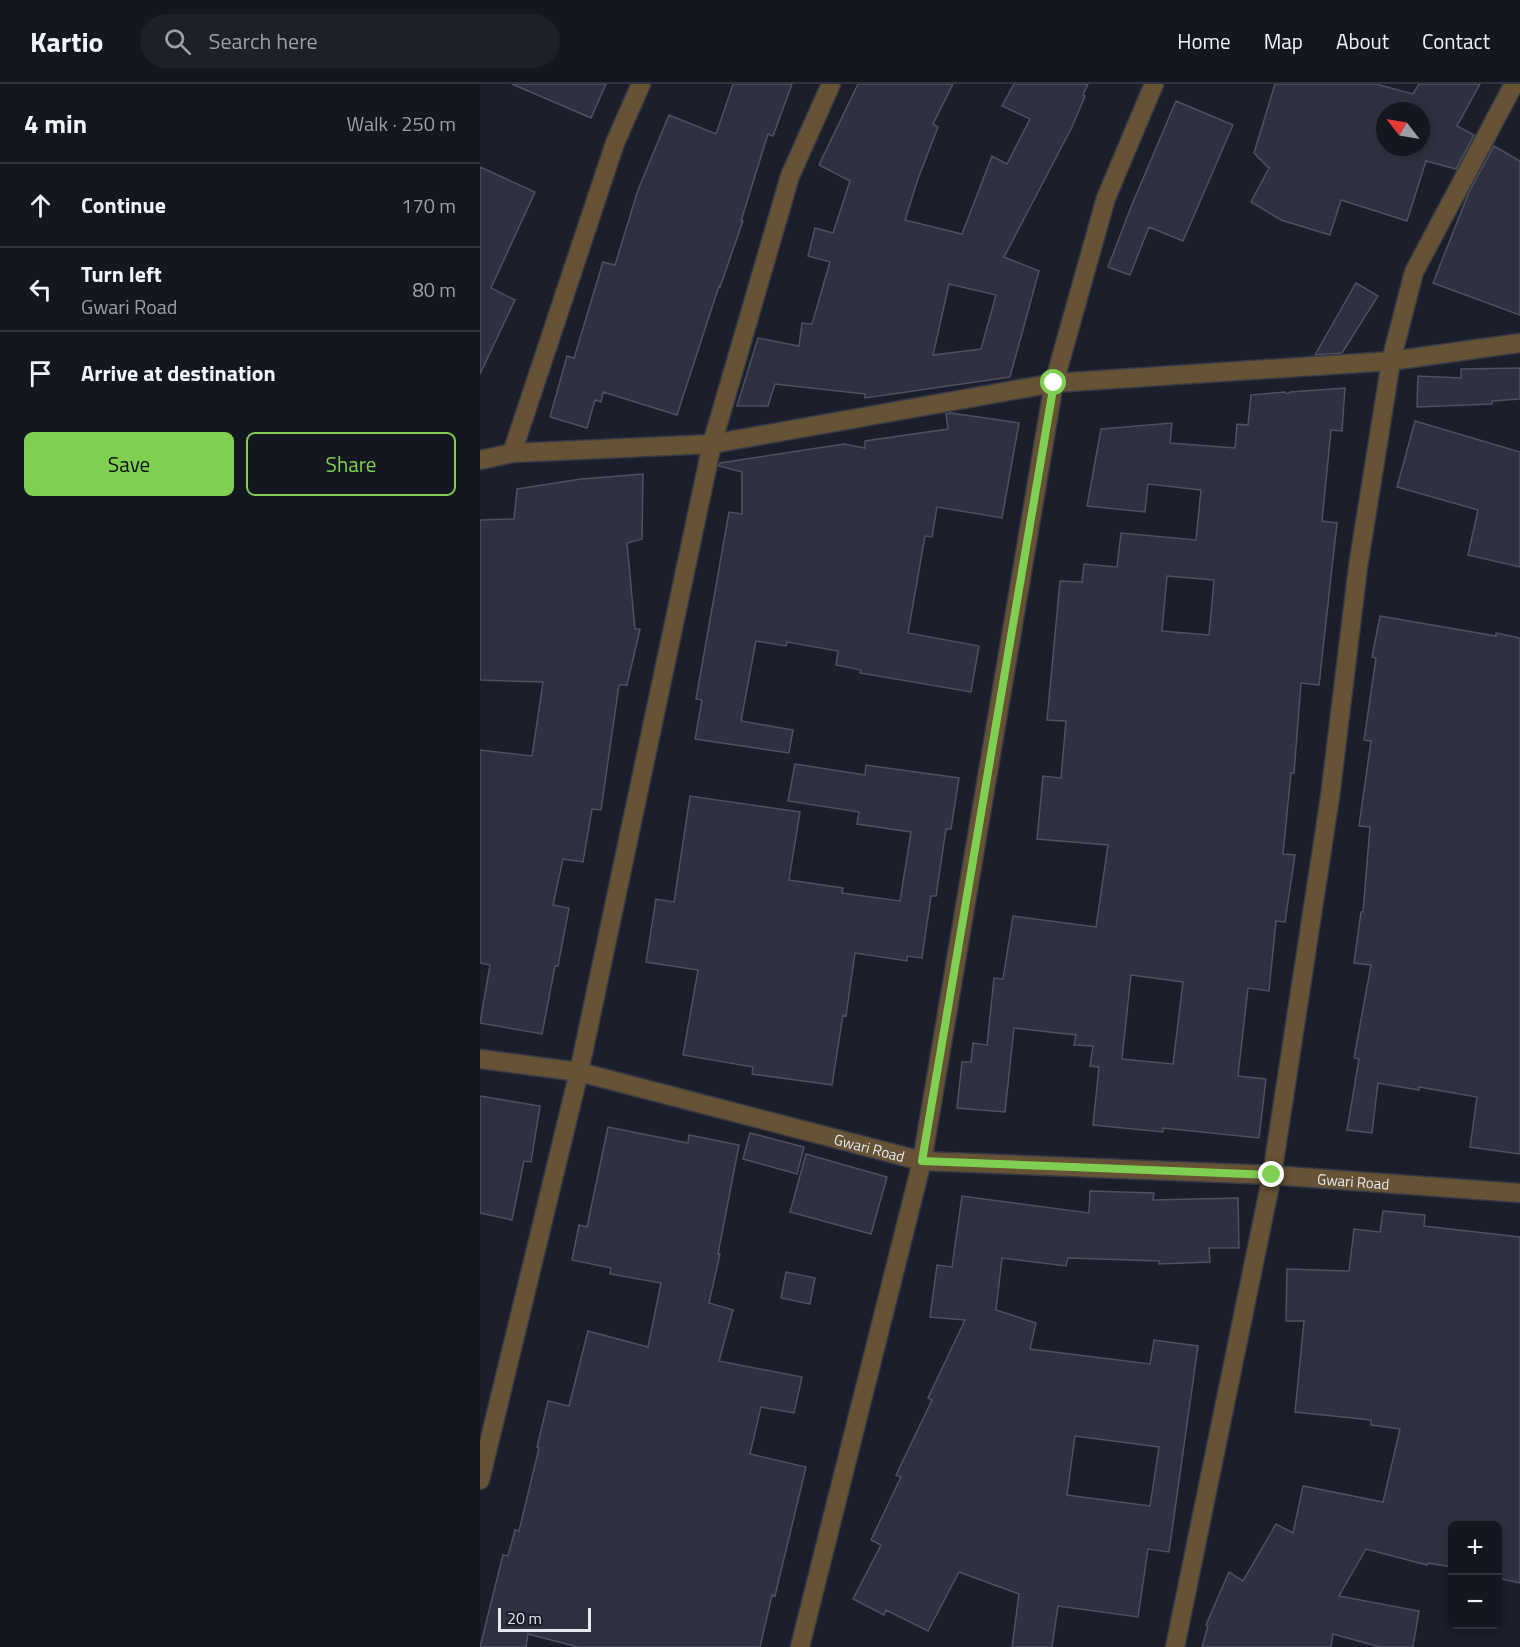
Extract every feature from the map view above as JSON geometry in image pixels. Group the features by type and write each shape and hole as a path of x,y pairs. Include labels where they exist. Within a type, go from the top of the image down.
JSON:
{"street":[{"path":"512,453 615,143 641,84"},
{"path":"480,1480 579,1072 712,444 790,176 831,84"},
{"path":"800,1647 922,1161 1054,383 1106,198 1154,84"},
{"path":"1175,1647 1272,1175 1330,797 1359,567 1391,361 1414,272 1514,84"},
{"path":"480,460 512,453 712,444 1054,383 1391,361 1520,343"},
{"name":"Gwari Road","path":"480,1059 579,1072 922,1161 1272,1175 1520,1193"}],"building":[{"path":"512,84 606,84 591,118"},
{"path":"733,84 792,84 773,136 768,134 741,221 743,221 677,415 603,392 601,402 595,400 587,428 550,417 567,356 574,358 603,262 615,265 638,190 669,115 716,134"},
{"path":"858,84 953,84 933,124 938,127 905,220 962,234 992,156 1007,164 1030,119 1002,106 1014,84 1088,84 1072,127 1004,257 1039,271 1010,377 865,398 865,394 775,384 768,406 737,406 758,338 799,346 802,323 812,324 830,262 808,256 815,228 833,233 850,181 819,165","holes":["949,284 996,295 981,349 933,355"]},
{"path":"1275,84 1376,84 1413,94 1419,84 1480,84 1457,126 1474,135 1456,169 1426,161 1407,221 1341,200 1330,235 1281,220 1251,202 1269,168 1254,153"},
{"path":"1176,101 1233,125 1183,241 1149,227 1130,275 1108,267"},
{"path":"1494,146 1520,161 1520,315 1433,283 1469,192"},
{"path":"480,167 535,192 491,288 515,300 480,374"},
{"path":"1356,283 1378,296 1342,353 1315,355"},
{"path":"1520,368 1520,399 1492,401 1492,404 1417,407 1418,376 1461,378 1461,369"},
{"path":"1345,388 1342,431 1331,430 1322,521 1337,523 1319,685 1301,683 1294,773 1291,773 1283,854 1295,855 1285,922 1276,921 1269,991 1248,988 1238,1076 1266,1079 1259,1138 1163,1128 1163,1132 1093,1125 1099,1067 1090,1066 1093,1046 1074,1045 1076,1035 1014,1028 1005,1112 957,1108 962,1062 971,1062 973,1043 987,1045 994,978 1003,979 1013,916 1096,927 1108,845 1037,839 1043,776 1061,778 1066,721 1047,720 1060,581 1082,582 1084,564 1117,567 1121,533 1196,540 1201,490 1148,484 1145,512 1087,506 1101,429 1172,423 1170,443 1235,448 1237,424 1248,425 1251,395 1285,392 1288,394","holes":["1167,576 1214,580 1209,635 1162,631","1131,975 1183,982 1173,1064 1122,1059"]},
{"path":"946,414 1019,423 1002,518 937,507 932,537 925,536 908,633 979,646 971,692 860,673 861,670 836,665 838,651 787,642 786,646 756,641 741,721 793,730 789,753 695,739 702,700 696,699 729,512 742,514 742,472 719,466 720,463 844,444 865,448 865,441 948,429"},
{"path":"1415,421 1520,452 1520,567 1468,555 1478,510 1397,487"},
{"path":"643,474 642,539 627,543 635,629 640,629 627,685 619,685 601,810 592,809 583,862 563,859 553,905 569,908 542,1034 480,1023 490,965 480,963 480,750 532,756 543,682 480,680 480,520 514,519 517,489 581,479"},
{"path":"1380,616 1520,638 1520,1154 1470,1147 1477,1097 1419,1087 1419,1090 1378,1083 1372,1133 1347,1130 1359,1059 1354,1058 1371,965 1354,963 1361,912 1363,912 1370,827 1359,826 1371,741 1364,740 1376,658 1372,657"},
{"path":"795,764 865,775 866,765 959,778 951,829 946,829 936,896 931,896 922,958 907,956 907,961 855,953 846,1016 843,1015 832,1085 752,1074 753,1067 683,1055 698,970 646,962 656,899 674,902 690,796 800,812 789,880 843,888 842,893 900,901 911,832 857,824 859,812 788,801"},
{"path":"480,1096 540,1106 531,1162 524,1161 512,1220 480,1213"},
{"path":"608,1127 688,1143 689,1135 739,1145 709,1303 733,1310 719,1361 802,1377 794,1413 761,1407 750,1454 806,1467 775,1596 772,1595 760,1647 578,1647 528,1634 526,1647 480,1647 503,1555 508,1556 515,1530 519,1531 548,1401 569,1406 588,1331 648,1347 661,1283 610,1274 611,1268 572,1260 579,1225 587,1227"},
{"path":"750,1133 804,1147 797,1174 743,1159"},
{"path":"806,1154 887,1177 871,1234 790,1212"},
{"path":"1090,1191 1154,1193 1153,1200 1238,1198 1239,1248 1209,1248 1210,1262 1159,1264 1159,1261 1068,1258 1066,1266 1002,1258 996,1310 1036,1323 1030,1349 1150,1364 1154,1340 1198,1346 1169,1552 1148,1549 1138,1617 1058,1606 1052,1647 1012,1647 1019,1594 959,1572 928,1631 886,1610 884,1615 853,1599 881,1545 871,1540 901,1477 896,1475 932,1400 928,1398 965,1320 930,1317 937,1265 952,1267 962,1196 1089,1213","holes":["1075,1436 1159,1447 1150,1506 1067,1495"]},
{"path":"1383,1211 1425,1215 1424,1226 1520,1237 1520,1583 1502,1579 1502,1521 1448,1521 1448,1566 1428,1563 1427,1565 1366,1549 1339,1596 1419,1611 1413,1647 1380,1647 1333,1634 1331,1647 1202,1647 1208,1626 1206,1625 1229,1572 1243,1581 1276,1524 1293,1533 1303,1486 1383,1502 1400,1429 1371,1425 1371,1420 1295,1412 1304,1321 1286,1321 1287,1269 1349,1271 1354,1229 1380,1232"},
{"path":"786,1272 815,1278 810,1304 781,1298"}],"route":[{"path":"1054,383 922,1161 1272,1175"}]}
